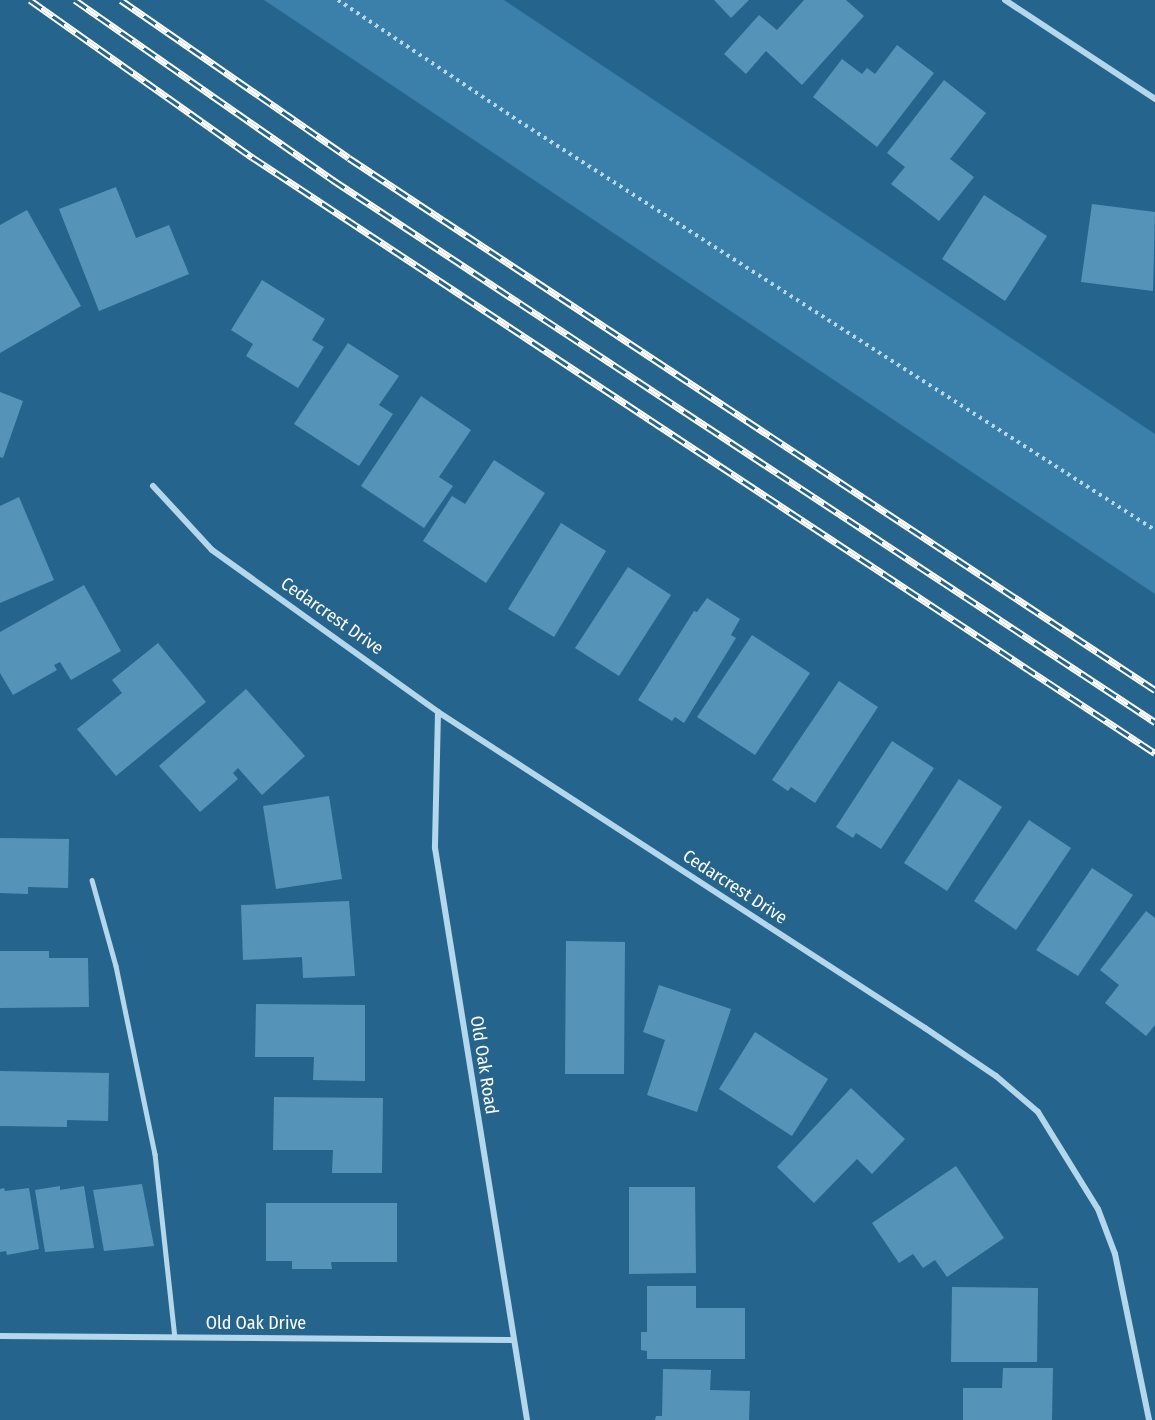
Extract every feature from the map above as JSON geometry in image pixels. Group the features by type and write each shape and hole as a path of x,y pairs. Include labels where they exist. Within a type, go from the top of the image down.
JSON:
{"street":[{"path":"1005,0 1155,99"},
{"name":"Cedarcrest Drive","path":"153,486 212,550 338,637 438,712 934,1034 996,1076 1038,1112 1094,1200 1115,1254 1149,1420"},
{"name":"Old Oak Road","path":"438,712 435,848 512,1340 528,1420"},
{"name":"Old Oak Drive","path":"0,1336 512,1340"}],"lane":[{"path":"92,880 116,966 155,1154 175,1338"}],"path":[{"path":"338,0 525,125 1155,530"}],"shaded area":[{"path":"264,0 504,0 1155,434 1155,594"}],"building":[{"path":"714,0 749,0 731,18"},
{"path":"804,0 846,0 864,16 802,85 766,51 746,74 724,54 759,15 777,30"},
{"path":"897,45 934,73 877,147 813,97 842,59 862,74 867,68 875,74"},
{"path":"944,80 986,113 950,159 974,177 939,221 891,184 905,167 887,153"},
{"path":"116,187 136,238 169,225 189,274 99,311 59,209"},
{"path":"984,195 1047,236 1005,301 942,259"},
{"path":"1092,204 1155,212 1153,291 1081,282"},
{"path":"27,210 81,306 0,353 0,225"},
{"path":"262,280 325,319 312,340 324,347 298,388 246,356 253,344 231,330"},
{"path":"348,343 399,376 379,405 393,414 359,466 294,424"},
{"path":"0,392 23,401 3,458 0,457"},
{"path":"421,396 471,430 439,477 453,486 424,528 361,486"},
{"path":"494,460 545,493 486,583 423,541 452,496 465,504"},
{"path":"19,497 54,580 0,603 0,506"},
{"path":"561,523 606,551 554,637 508,609"},
{"path":"628,567 671,595 619,676 575,648"},
{"path":"84,585 121,651 71,680 60,662 54,665 57,670 13,695 0,673 0,632"},
{"path":"707,598 740,619 731,635 736,638 684,723 675,717 672,721 638,700 694,611 697,612"},
{"path":"752,635 810,673 755,755 697,717"},
{"path":"158,643 206,702 116,776 77,729 122,693 112,680"},
{"path":"839,681 878,707 815,803 791,787 788,791 772,780"},
{"path":"246,689 305,756 262,795 238,768 233,773 238,779 200,812 159,766"},
{"path":"892,741 934,768 881,849 856,833 853,838 836,827"},
{"path":"959,779 1002,807 947,891 904,863"},
{"path":"329,796 342,879 276,889 263,806"},
{"path":"1029,820 1071,848 1016,930 974,901"},
{"path":"0,838 69,839 68,888 28,887 28,894 0,893"},
{"path":"1092,868 1133,895 1078,976 1036,950"},
{"path":"349,901 355,976 303,978 302,957 243,960 241,905"},
{"path":"1146,911 1155,918 1155,1025 1146,1036 1105,1003 1119,985 1100,970"},
{"path":"566,941 625,942 624,1074 565,1074"},
{"path":"0,951 49,951 49,958 88,958 89,1007 0,1008"},
{"path":"659,985 731,1009 697,1112 647,1095 665,1040 643,1032"},
{"path":"256,1004 365,1005 365,1081 313,1080 314,1057 255,1057"},
{"path":"755,1032 828,1079 792,1136 719,1089"},
{"path":"0,1071 109,1073 108,1121 67,1120 67,1127 0,1126"},
{"path":"851,1088 905,1139 872,1174 857,1159 814,1203 777,1167"},
{"path":"274,1097 383,1098 382,1173 332,1173 333,1150 273,1150"},
{"path":"956,1166 1004,1238 947,1277 935,1260 923,1268 913,1254 899,1263 872,1223"},
{"path":"142,1184 154,1246 104,1251 93,1190"},
{"path":"60,1186 60,1190 84,1186 94,1248 45,1252 35,1190"},
{"path":"629,1187 695,1187 696,1273 629,1274"},
{"path":"4,1188 5,1191 29,1188 39,1249 7,1255 6,1251 0,1252 0,1189"},
{"path":"266,1203 397,1203 397,1262 331,1262 332,1269 292,1269 292,1261 266,1261"},
{"path":"647,1286 696,1286 696,1308 745,1308 745,1359 647,1359 647,1351 641,1350 641,1332 647,1332"},
{"path":"952,1287 1038,1288 1037,1362 951,1362"},
{"path":"1003,1368 1053,1368 1052,1420 963,1420 963,1388 1002,1388"},
{"path":"663,1369 711,1370 710,1390 750,1391 749,1420 655,1420 656,1416 662,1416"}],"railway":[{"path":"30,0 252,157 1155,753"},
{"path":"75,0 333,180 1155,722"},
{"path":"121,0 349,158 1155,690"}]}
